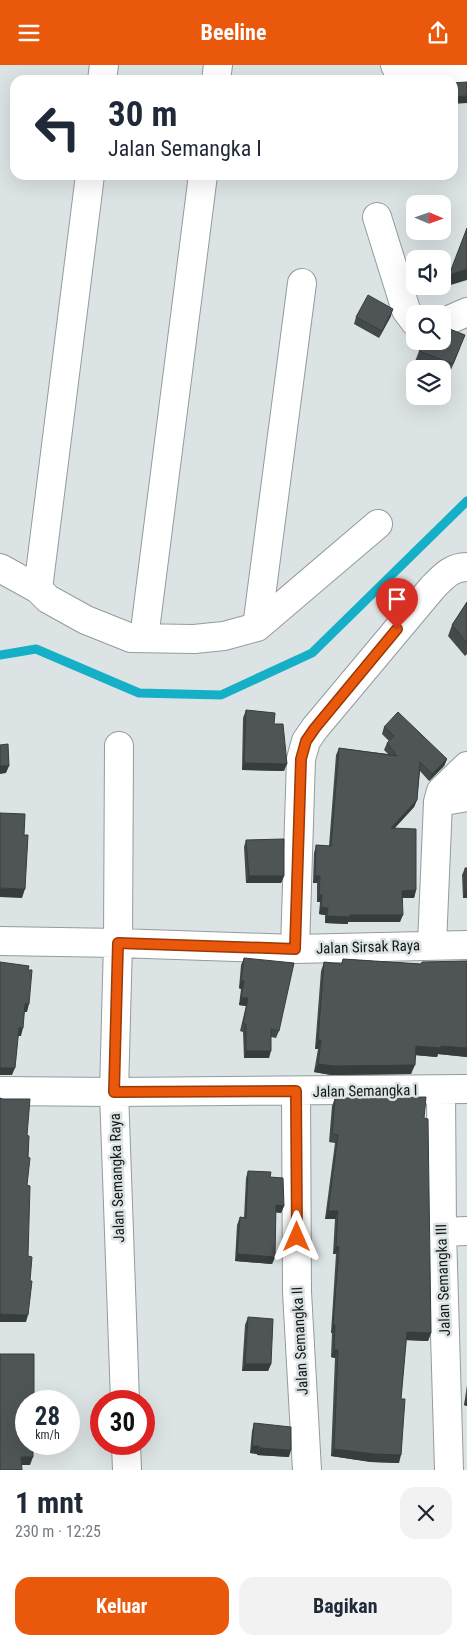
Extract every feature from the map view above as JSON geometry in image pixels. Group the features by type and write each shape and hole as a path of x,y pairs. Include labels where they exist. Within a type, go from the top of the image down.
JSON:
{"street":[{"path":"395,65 398,71 407,75 467,74"},
{"path":"38,589 89,180"},
{"path":"144,638 203,180"},
{"path":"377,217 406,310"},
{"path":"257,627 302,283"},
{"path":"451,319 467,312"},
{"path":"0,568 38,589 48,599 86,621 131,639 194,639 224,636 257,627 378,523"},
{"path":"295,949 301,759 306,741 433,587 456,567 467,567"},
{"name":"Jalan Semangka Raya","path":"119,746 118,943 114,1092 125,1390"},
{"path":"432,945 438,802 441,791 467,766"},
{"path":"438,802 467,797"},
{"name":"Jalan Sirsak Raya","path":"0,941 295,949 467,945"},
{"name":"Jalan Semangka I","path":"0,1091 114,1092 454,1089"},
{"name":"Jalan Semangka III","path":"449,1470 454,1232 454,1089"},
{"name":"Jalan Semangka II","path":"296,1091 297,1292 307,1470"},
{"path":"126,1455 127,1470"}],"building":[{"path":"467,82 467,96 458,97 458,83"},
{"path":"467,228 467,269 451,274"},
{"path":"368,295 393,309 382,331 356,317"},
{"path":"451,330 465,335 453,364 451,360 443,360 419,351 451,350"},
{"path":"467,602 467,643 452,625"},
{"path":"246,710 275,713 274,724 283,724 287,764 244,763"},
{"path":"398,712 447,759 432,774 420,762 417,800 391,828 416,829 416,890 402,891 403,915 327,916 328,908 321,907 322,895 319,895 320,876 315,876 316,845 331,846 339,748 397,756 387,743 394,736 384,727"},
{"path":"8,744 9,766 0,766 0,745"},
{"path":"0,813 25,814 24,835 28,835 25,889 0,888"},
{"path":"284,839 284,876 249,876 246,840"},
{"path":"465,868 467,868 467,891 465,891"},
{"path":"244,958 294,963 279,1031 271,1029 271,1051 246,1051 246,1024 243,1024 248,998 241,998 244,981 241,981"},
{"path":"343,959 421,964 422,962 467,961 467,1048 416,1046 415,1065 334,1066 318,1064 321,1040 318,1040 324,962 342,964"},
{"path":"0,962 29,966 28,970 32,970 29,1004 25,1004 23,1028 19,1028 15,1068 0,1068"},
{"path":"426,1097 424,1118 428,1119 431,1333 407,1332 401,1399 405,1399 401,1455 334,1449 338,1350 334,1350 335,1325 333,1325 339,1247 336,1246 338,1211 328,1211 338,1135 332,1134 335,1098"},
{"path":"0,1098 30,1099 27,1135 29,1136 28,1157 30,1158 27,1185 30,1186 28,1256 32,1257 30,1281 32,1281 28,1315 0,1314"},
{"path":"248,1171 271,1172 270,1177 283,1178 284,1206 276,1205 275,1257 237,1254 240,1217 246,1218"},
{"path":"248,1317 273,1319 271,1364 245,1364"},
{"path":"0,1354 34,1354 34,1390 15,1390 15,1455 33,1455 33,1457 21,1457 22,1470 0,1470"},
{"path":"254,1423 291,1427 291,1450 252,1446"}],"waterway":[{"path":"0,655 36,649 139,693 221,695 312,653 467,501"}],"route":[{"path":"297,1237 296,1091 114,1092 118,943 295,949 301,759 306,741 397,629"}]}
